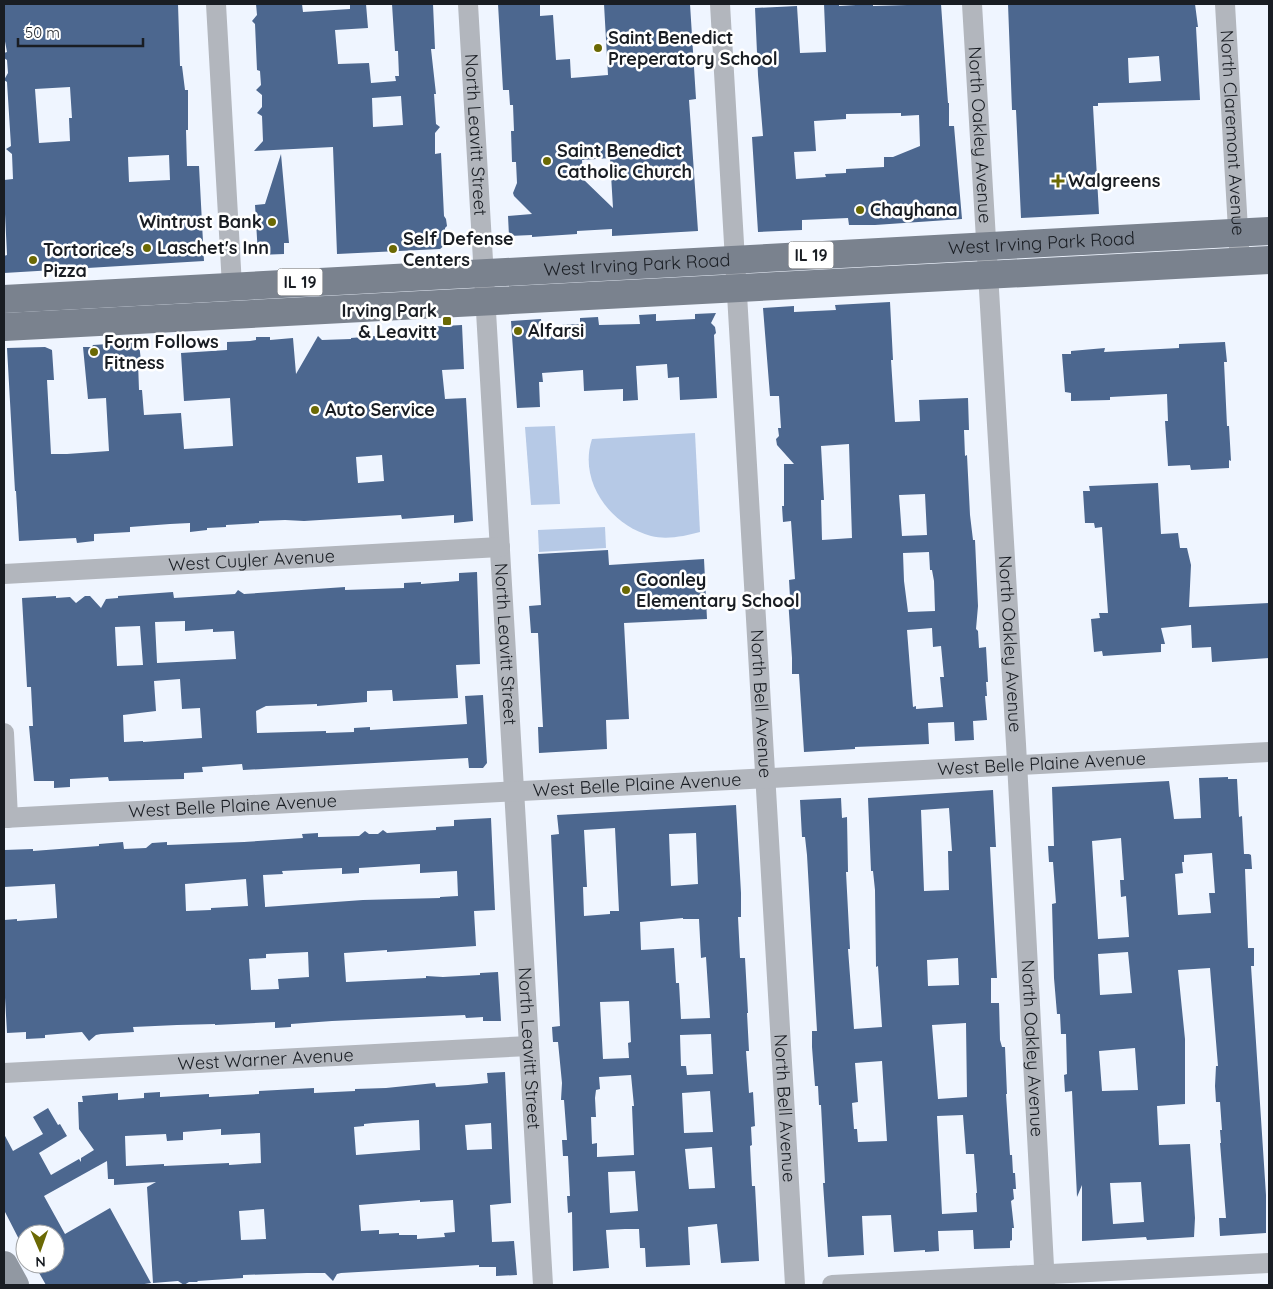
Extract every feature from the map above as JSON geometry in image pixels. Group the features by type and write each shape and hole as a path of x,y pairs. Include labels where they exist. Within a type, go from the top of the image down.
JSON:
{"main road":[{"name":"West Irving Park Road","path":"4,299 1269,231"},
{"name":"West Irving Park Road","path":"4,326 1269,260"},
{"path":"4,1265 15,1285"}],"street":[{"path":"216,4 232,286"},
{"name":"North Leavitt Street","path":"468,4 543,1285"},
{"name":"North Bell Avenue","path":"720,4 795,1285"},
{"name":"North Oakley Avenue","path":"972,4 1018,765 1045,1280"},
{"name":"North Claremont Avenue","path":"1225,4 1240,261"},
{"name":"West Cuyler Avenue","path":"4,574 500,547"},
{"path":"4,733 6,818"},
{"name":"West Belle Plaine Avenue","path":"6,818 1269,752"},
{"name":"West Warner Avenue","path":"4,1073 529,1046"},
{"path":"832,1285 1045,1280 1269,1263"}],"shaded area":[{"path":"555,426 560,504 531,505 525,427"},
{"path":"695,433 700,532 670,538 651,536 636,530 611,512 601,499 594,485 590,470 589,455 592,439"},
{"path":"605,527 606,548 539,552 538,530"}],"building":[{"path":"4,4 178,4 180,66 182,66 185,90 188,90 187,166 199,166 204,261 4,273 4,256 7,255 4,180 13,179 12,154 6,149 11,146 7,82 4,80 8,73 7,60 4,58 4,53 7,52 4,36","holes":["70,87 72,118 69,118 70,141 39,143 35,89","169,155 170,180 129,182 128,157"]},
{"path":"256,4 302,4 303,12 350,9 350,4 366,4 368,28 335,30 338,64 369,63 371,83 396,81 395,76 399,76 398,51 395,51 392,4 433,4 435,49 431,49 436,94 434,94 436,124 440,127 435,133 435,154 441,153 444,216 447,226 445,228 446,244 440,249 337,254 333,147 254,151 263,141 262,116 257,113 262,107 262,95 256,90 261,85 260,71 257,70 255,24 252,21 257,15","holes":["401,96 403,125 373,127 372,98"]},
{"path":"498,4 540,4 540,16 553,15 556,60 570,59 571,78 608,75 604,4 690,4 696,99 689,100 698,231 612,236 612,229 577,231 577,234 532,237 532,235 509,236 508,216 532,214 513,193 517,183 516,162 512,162 511,131 514,131 513,105 510,105 509,90 503,90","holes":["610,158 613,208 583,179 582,160"]},
{"path":"824,4 839,4 839,6 873,4 873,6 941,4 949,103 949,126 954,126 962,219 875,225 849,225 848,218 802,220 802,230 758,232 752,137 763,136 755,8 797,6 800,53 826,52","holes":["901,113 901,116 919,115 920,146 893,157 884,157 884,167 846,169 846,173 825,174 826,177 796,179 794,152 816,151 814,121 846,119 846,114"]},
{"path":"1008,4 1195,4 1198,27 1196,27 1200,100 1098,103 1098,106 1093,106 1099,214 1021,218 1016,110 1012,110","holes":["1159,56 1161,81 1129,83 1128,58"]},
{"name":"Wintrust Bank","path":"281,154 289,243 284,243 284,254 258,255 255,205 265,204"},
{"path":"890,302 895,422 920,421 919,400 968,398 969,430 964,430 970,515 973,540 975,540 978,606 976,629 978,631 979,648 986,647 988,682 986,682 987,696 985,696 987,720 973,721 974,740 955,741 954,722 928,723 929,744 855,747 855,749 804,752 799,674 792,674 788,598 790,597 789,580 795,579 791,521 783,522 782,506 784,506 784,464 794,464 777,445 778,428 781,428 779,396 770,396 763,308 794,306 794,312 836,310 835,305","holes":["849,444 852,538 822,540 821,500 824,500 821,446","925,494 927,535 902,536 899,495","929,552 930,570 932,570 934,581 935,611 908,612 903,553","932,628 933,647 941,646 944,677 940,677 943,707 916,709 916,706 913,707 907,630"]},
{"path":"716,313 711,323 715,327 716,333 714,335 717,398 680,400 679,377 668,378 667,364 636,366 638,400 623,401 623,389 584,391 583,370 542,373 543,382 539,382 540,407 517,408 511,321 541,319 542,326 580,324 580,318 598,317 599,325 640,324 639,315 656,314 656,321 695,319 695,314"},
{"path":"462,325 464,369 442,370 445,399 466,398 473,521 454,523 454,515 402,519 401,515 304,521 259,521 259,523 226,525 226,527 207,528 207,530 190,532 190,523 130,527 130,532 94,534 94,541 77,543 76,538 19,541 7,348 45,347 52,350 54,380 47,380 51,454 67,454 109,451 106,398 88,399 83,347 139,342 141,362 138,362 139,390 142,390 144,415 181,413 184,449 233,446 230,398 184,401 181,353 227,350 227,342 256,340 256,337 270,337 270,340 293,338 296,374 318,336 322,340 351,339 425,332 425,327","holes":["382,455 384,481 358,483 356,457"]},
{"path":"1225,342 1227,362 1224,362 1227,426 1229,426 1231,461 1229,460 1229,468 1191,470 1190,465 1168,466 1165,421 1168,421 1167,394 1110,397 1110,400 1071,401 1071,393 1065,392 1062,354 1071,354 1071,351 1105,348 1104,352 1179,348 1179,344"},
{"path":"1158,483 1161,534 1178,533 1180,548 1187,548 1191,565 1189,607 1269,603 1269,658 1212,662 1211,647 1192,648 1191,625 1161,628 1165,644 1161,644 1161,652 1103,656 1102,651 1094,652 1091,619 1100,618 1099,613 1108,613 1102,527 1095,528 1094,523 1085,523 1083,491 1090,491 1089,486"},
{"path":"608,550 609,565 704,559 707,619 624,623 629,719 606,720 607,749 539,753 538,727 543,727 538,633 531,633 529,606 541,605 538,554"},
{"path":"477,572 480,664 456,665 458,698 393,701 392,690 367,691 367,702 317,706 317,704 266,706 256,711 257,733 354,732 354,728 370,727 370,730 467,724 465,696 483,695 487,763 483,768 469,768 468,758 243,770 242,764 202,767 203,772 184,773 184,779 109,781 108,777 70,779 70,787 54,788 54,781 34,781 29,726 33,726 31,687 27,687 22,598 70,597 76,603 85,596 90,596 101,608 106,599 118,598 118,596 173,592 174,598 235,594 238,590 244,594 345,587 345,590 404,588 404,583 421,582 421,584 459,581 459,573","holes":["185,621 185,631 213,629 213,632 234,631 236,659 157,663 155,622","140,626 143,665 117,666 115,627","180,679 182,709 200,708 202,738 124,742 123,715 156,711 154,681"]},
{"path":"1228,777 1228,779 1237,779 1239,817 1242,816 1244,854 1251,855 1252,869 1245,869 1248,948 1254,948 1254,966 1251,966 1266,1195 1266,1233 1220,1236 1219,1218 1226,1218 1220,1143 1220,1130 1222,1130 1220,1102 1216,1102 1216,1066 1218,1066 1210,968 1178,970 1185,1039 1185,1104 1157,1106 1159,1145 1190,1144 1195,1218 1194,1237 1147,1240 1146,1237 1082,1241 1082,1185 1077,1197 1072,1091 1065,1092 1064,1075 1067,1074 1066,1034 1061,1034 1054,978 1052,904 1056,903 1053,862 1049,862 1048,846 1054,846 1052,787 1169,781 1174,819 1201,818 1199,778","holes":["1121,838 1124,880 1120,880 1121,897 1126,896 1129,937 1098,939 1092,841","1212,853 1215,893 1209,893 1211,913 1178,915 1175,874 1183,873 1182,862 1184,862 1184,855","1128,952 1132,993 1100,995 1098,954","1135,1048 1138,1090 1102,1091 1099,1051","1141,1182 1144,1222 1113,1224 1110,1183"]},
{"path":"993,790 996,847 990,847 997,978 991,978 991,1003 999,1003 1000,1040 1002,1047 1005,1047 1010,1155 1012,1155 1013,1173 1015,1173 1016,1189 1013,1189 1014,1199 1011,1201 1014,1228 1012,1228 1010,1248 974,1249 973,1230 938,1231 939,1251 894,1252 891,1215 862,1216 864,1255 828,1257 823,1183 825,1183 821,1105 819,1105 818,1086 815,1086 812,1047 812,1031 817,1031 807,855 805,837 802,837 800,800 841,798 842,818 847,817 848,872 846,872 850,949 848,949 854,1029 882,1027 878,966 876,967 875,890 873,871 871,871 868,798","holes":["949,808 952,851 948,851 949,890 924,891 921,810","958,958 959,985 928,986 927,960","966,1023 967,1097 938,1099 932,1025","882,1061 887,1141 858,1142 857,1129 854,1129 852,1103 858,1102 855,1063","963,1115 966,1154 974,1154 977,1212 942,1214 937,1116"]},
{"path":"736,805 741,893 741,917 738,917 740,958 745,958 749,1051 746,1051 749,1093 753,1092 755,1126 751,1127 752,1145 750,1146 752,1186 755,1186 759,1261 721,1263 717,1224 688,1227 690,1265 646,1267 645,1248 640,1248 639,1229 625,1229 606,1230 609,1268 573,1271 572,1212 568,1213 567,1196 570,1196 568,1156 563,1156 562,1140 567,1140 564,1100 561,1100 562,1083 558,1042 553,1042 552,1027 560,1026 551,835 559,834 557,815","holes":["615,828 619,911 610,911 610,914 584,916 583,887 587,887 584,830","696,833 698,884 671,886 669,834","683,918 699,919 701,958 706,957 710,1018 681,1019 679,983 676,983 674,948 641,950 640,922","629,1001 631,1042 628,1043 629,1058 603,1059 600,1002","711,1034 713,1074 687,1075 686,1066 681,1066 680,1035","631,1075 634,1106 632,1106 634,1155 597,1157 597,1143 592,1144 591,1117 596,1117 596,1090 600,1089 599,1077","710,1091 713,1132 684,1133 682,1093","712,1147 715,1188 689,1189 685,1149","635,1171 638,1211 610,1213 608,1172"]},
{"path":"491,818 495,910 474,911 476,946 344,953 346,982 426,978 426,976 480,975 480,973 498,972 501,1021 483,1021 483,1017 466,1018 465,1015 332,1021 291,1024 291,1027 275,1028 275,1022 133,1027 134,1032 96,1035 89,1041 82,1032 45,1035 45,1038 26,1039 26,1032 7,1033 4,980 4,920 57,918 57,916 55,884 4,887 4,850 33,849 33,851 99,846 99,844 123,842 124,849 146,848 152,843 167,842 167,845 244,842 303,838 302,834 318,833 318,837 359,836 365,831 369,834 378,834 383,830 387,833 436,830 436,827 454,826 454,820","holes":["420,864 420,873 457,871 458,896 265,907 263,875 283,874 282,871 342,868 342,874 359,873 359,868","246,879 248,906 186,911 185,884","308,952 309,977 278,979 279,989 251,990 249,959 266,958 266,954"]},
{"path":"505,1072 511,1203 490,1205 492,1242 514,1241 517,1275 496,1276 496,1267 479,1267 479,1265 341,1273 337,1274 333,1281 325,1273 307,1273 243,1275 243,1278 197,1281 184,1285 178,1281 153,1283 147,1187 156,1182 114,1185 114,1179 108,1179 107,1161 44,1196 59,1224 15,1224 15,1231 4,1210 4,1134 13,1151 43,1134 33,1117 48,1108 67,1136 39,1153 51,1175 79,1159 81,1162 81,1158 94,1150 79,1129 78,1102 83,1102 82,1096 118,1093 118,1100 144,1098 144,1093 160,1092 160,1097 209,1094 209,1097 259,1094 259,1091 314,1088 314,1093 435,1083 436,1087 488,1083 487,1073","holes":["419,1120 420,1150 356,1155 354,1127 364,1126 364,1124","491,1123 492,1149 467,1150 465,1125","221,1129 221,1135 260,1133 261,1163 126,1166 125,1136 166,1134 167,1141 183,1140 183,1132","420,1200 420,1202 453,1200 455,1232 444,1233 445,1237 417,1239 417,1235 399,1235 399,1233 379,1234 379,1230 361,1231 359,1205","264,1209 266,1239 241,1240 239,1211"]},
{"path":"110,1208 151,1283 138,1285 46,1285 40,1274 65,1274 65,1234"}],"place":[{"name":"Saint Benedict Preperatory School","path":"598,48"},
{"name":"Saint Benedict Catholic Church","path":"547,161"},
{"name":"Walgreens","path":"1058,181"},
{"name":"Chayhana","path":"860,210"},
{"name":"Wintrust Bank","path":"272,222"},
{"name":"Laschet's Inn","path":"147,248"},
{"name":"Self Defense Centers","path":"393,249"},
{"name":"Tortorice's Pizza","path":"33,260"},
{"name":"Irving Park & Leavitt","path":"447,321"},
{"name":"Alfarsi","path":"518,331"},
{"name":"Form Follows Fitness","path":"94,352"},
{"name":"Auto Service","path":"315,410"},
{"name":"Coonley Elementary School","path":"626,590"}]}
